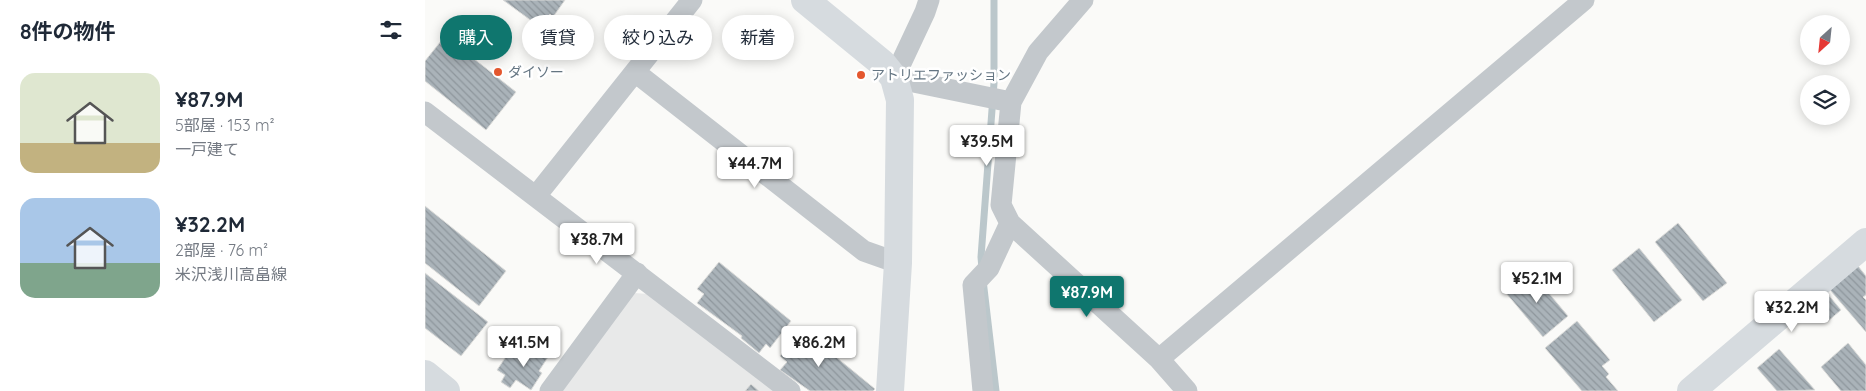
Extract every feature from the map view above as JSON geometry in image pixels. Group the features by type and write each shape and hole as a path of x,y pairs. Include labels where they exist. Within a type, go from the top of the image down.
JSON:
{"street":[{"path":"536,196 692,0"},
{"path":"805,0 882,63 894,78 900,100 898,263 890,391"},
{"path":"894,78 929,0"},
{"path":"1083,0 1038,52 1011,102 1001,205 1011,223 1159,359 1187,391"},
{"path":"1159,359 1584,0"},
{"path":"635,72 864,251 898,263"},
{"path":"894,78 1011,102"},
{"path":"425,112 790,391"},
{"path":"983,391 973,286 989,268 1011,223"},
{"path":"1704,387 1866,242"},
{"path":"550,391 637,273"},
{"path":"425,374 446,391"}],"shaded area":[{"path":"634,293 649,294 774,391 562,391"}],"building":[{"path":"503,0 565,0 554,15 524,15"},
{"path":"440,42 440,60 475,60 516,92 486,130 425,81 425,61"},
{"path":"425,206 506,271 479,306 425,263"},
{"path":"1678,223 1727,283 1703,301 1655,242"},
{"path":"1639,248 1682,300 1654,322 1612,270"},
{"path":"719,262 791,321 770,348 766,344 759,353 741,338 742,336 697,303 704,294 697,289"},
{"path":"1858,266 1866,276 1866,295 1863,297 1866,300 1866,332 1830,290"},
{"path":"1531,272 1568,316 1543,337 1506,293"},
{"path":"425,273 488,322 461,356 425,328"},
{"path":"1826,292 1841,310 1827,322 1812,304"},
{"path":"1577,321 1610,360 1602,366 1609,374 1606,377 1618,391 1582,391 1545,348"},
{"path":"802,329 875,389 873,391 810,391 780,370 787,362 780,356"},
{"path":"1848,343 1866,365 1866,391 1841,391 1821,367"},
{"path":"532,344 550,354 539,371 542,373 531,390 516,380 510,388 501,382 505,375 497,370 509,352 522,360"},
{"path":"1779,349 1815,390 1777,391 1757,368"},
{"path":"751,384 759,391 745,391"}],"waterway":[{"path":"982,269 981,257 994,83 994,0"},
{"path":"983,280 996,391"}],"place":[{"name":"ダイソー","path":"498,72"},
{"name":"アトリエファッション","path":"861,75"}]}
